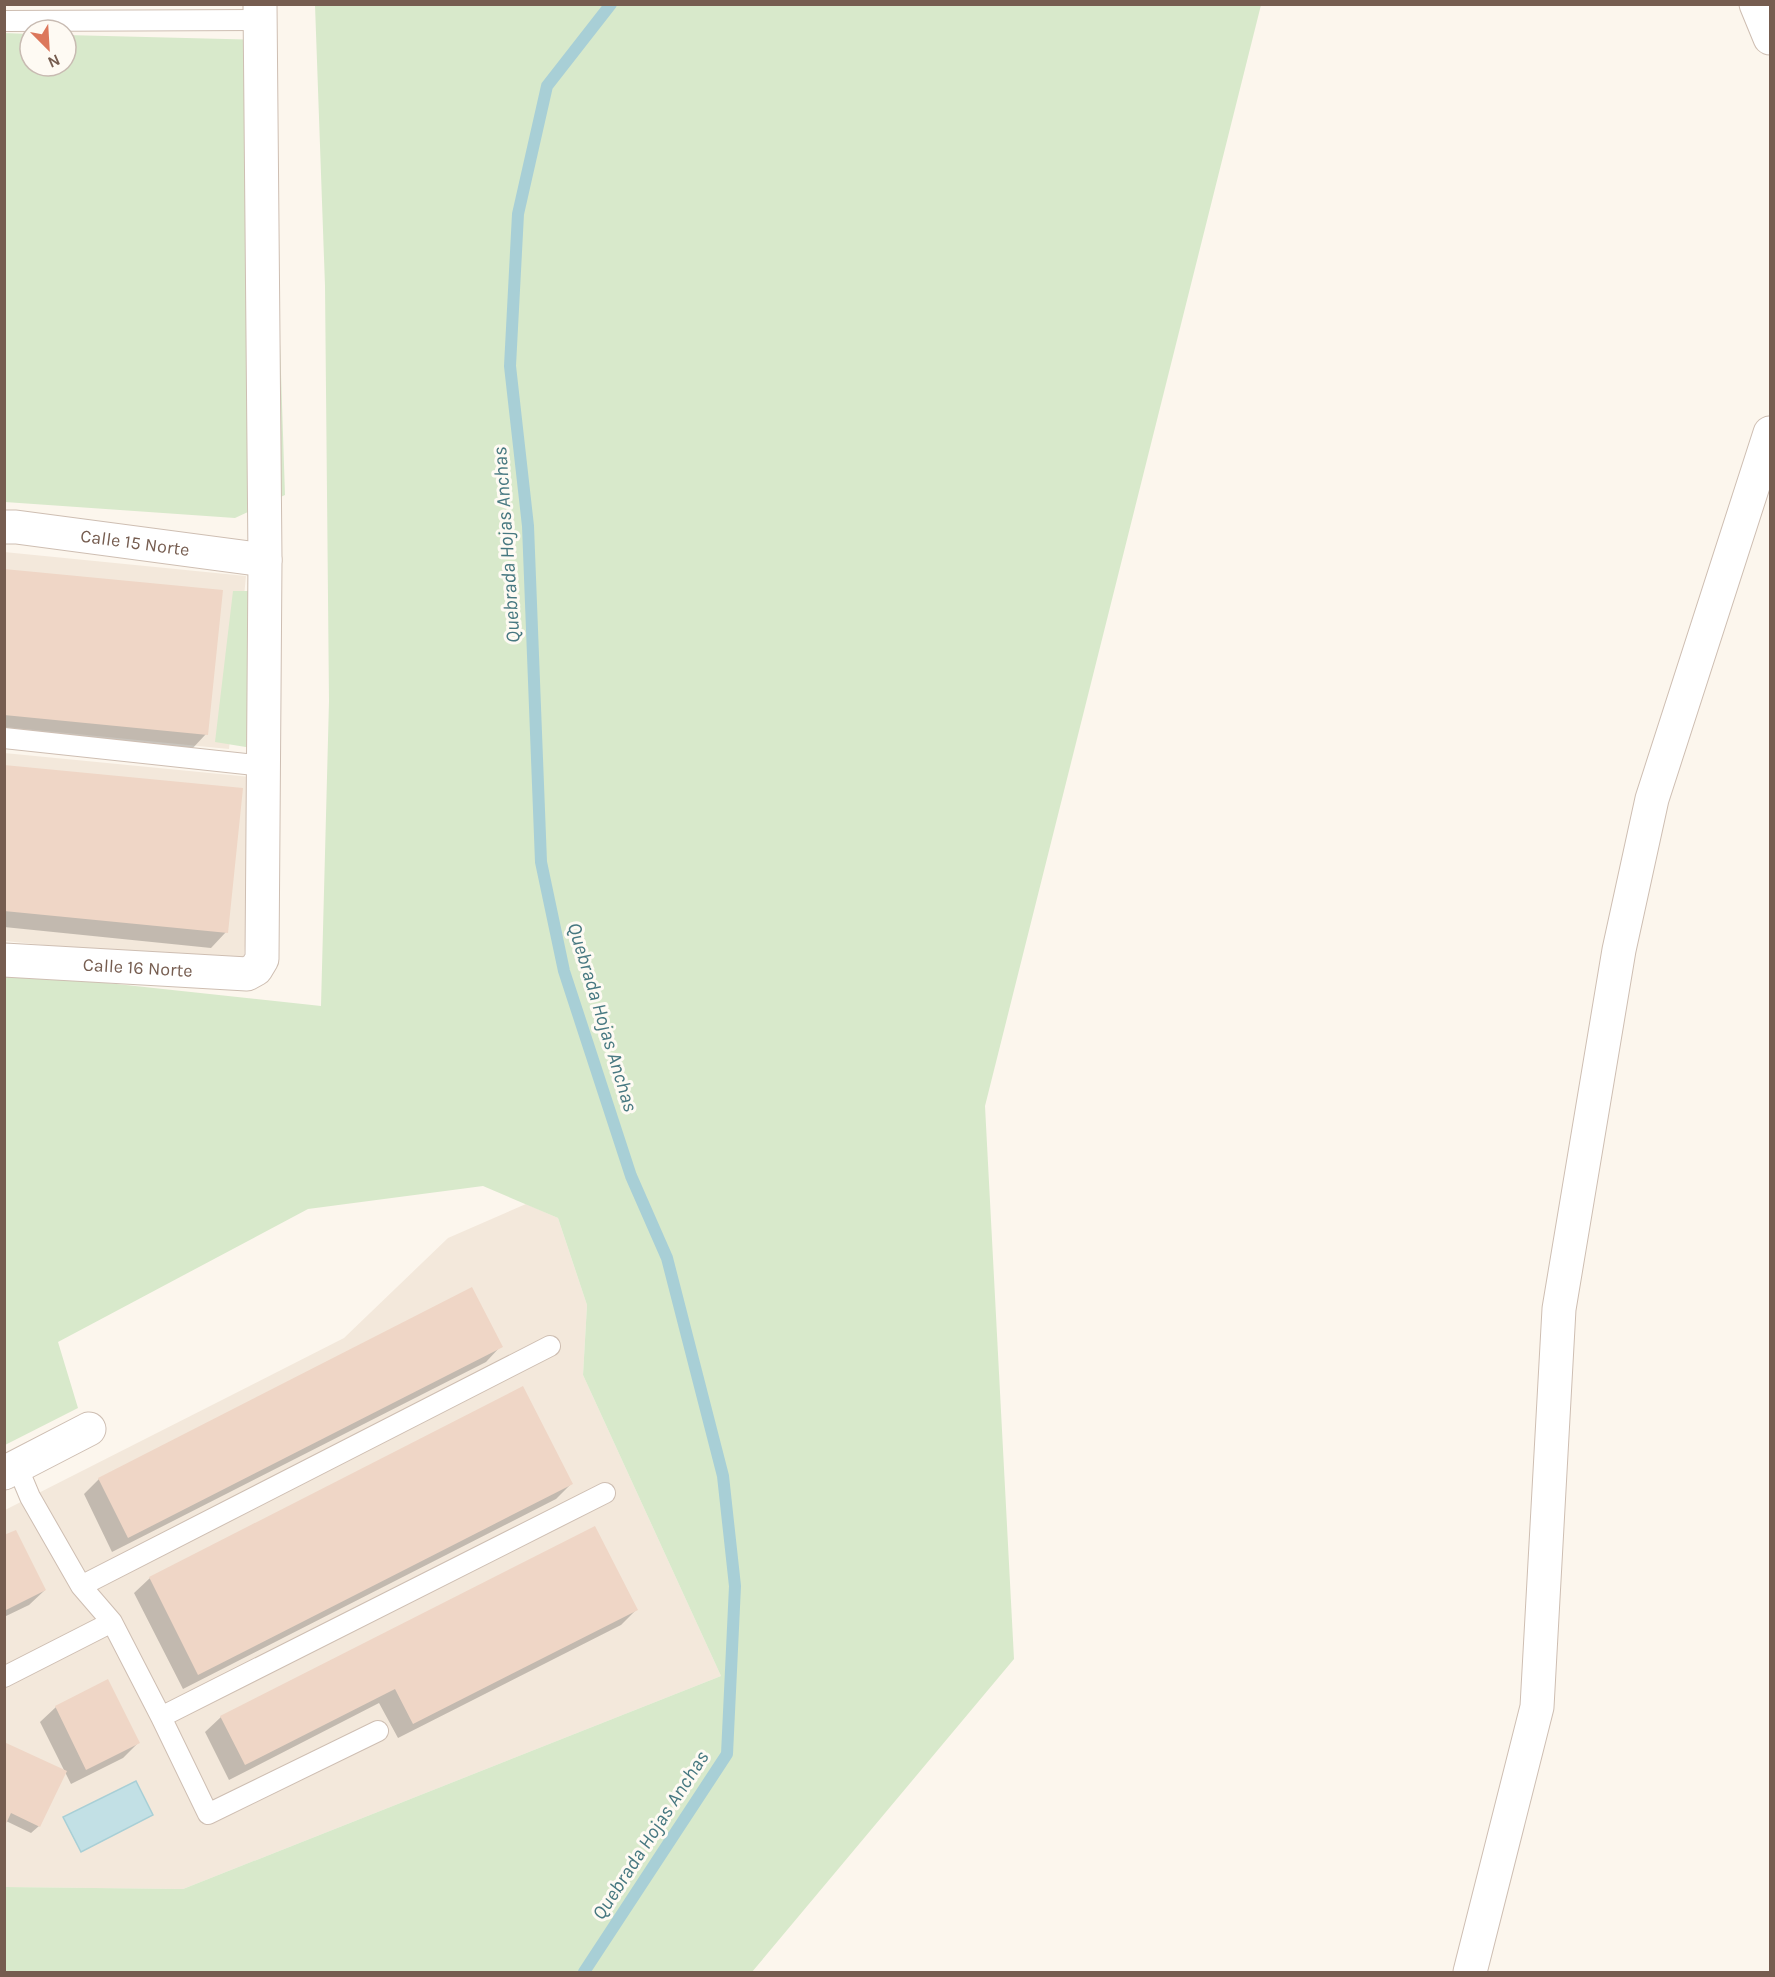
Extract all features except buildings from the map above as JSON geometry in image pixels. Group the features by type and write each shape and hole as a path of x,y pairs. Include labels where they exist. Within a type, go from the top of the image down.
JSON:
{"street":[{"path":"1756,4 1770,38"},
{"path":"260,12 265,560 264,766"},
{"path":"1470,1972 1537,1707 1560,1309 1619,950 1652,799 1770,433"},
{"name":"Calle 15 Norte","path":"4,527 28,528 265,560"},
{"name":"Calle 16 Norte","path":"4,960 248,974 256,969 262,958 264,766"},
{"path":"11,1469 89,1430"}],"lane":[{"path":"4,21 260,12"},
{"path":"4,738 264,766"},
{"path":"81,1586 550,1346"},
{"path":"11,1469 30,1497 81,1586 111,1622 161,1716 208,1814 378,1731"},
{"path":"161,1716 605,1493"},
{"path":"4,1677 111,1622"}],"shaded area":[{"path":"4,552 246,576 229,749 5,727"},
{"path":"4,753 262,778 243,965 5,941"},
{"path":"526,1204 558,1218 587,1305 583,1375 721,1676 183,1889 5,1887 5,1510 344,1338 448,1238"}],"green space":[{"path":"315,5 1261,5 985,1106 1014,1659 752,1972 5,1972 5,1887 183,1889 721,1676 583,1375 587,1305 558,1218 483,1186 308,1209 58,1342 78,1408 5,1445 5,972 321,1006 329,701 325,286"},
{"path":"4,33 18,34 18,78 78,78 78,35 270,40 285,495 235,518 5,502"},
{"path":"233,591 282,591 279,744 252,748 215,742"}],"water":[{"path":"136,1781 153,1815 81,1852 63,1817"}],"waterway":[{"name":"Quebrada Hojas Anchas","path":"584,1972 727,1754 735,1586 723,1476 667,1258 631,1176 564,971 541,862 528,526 510,366 518,214 547,86 611,4"}]}
